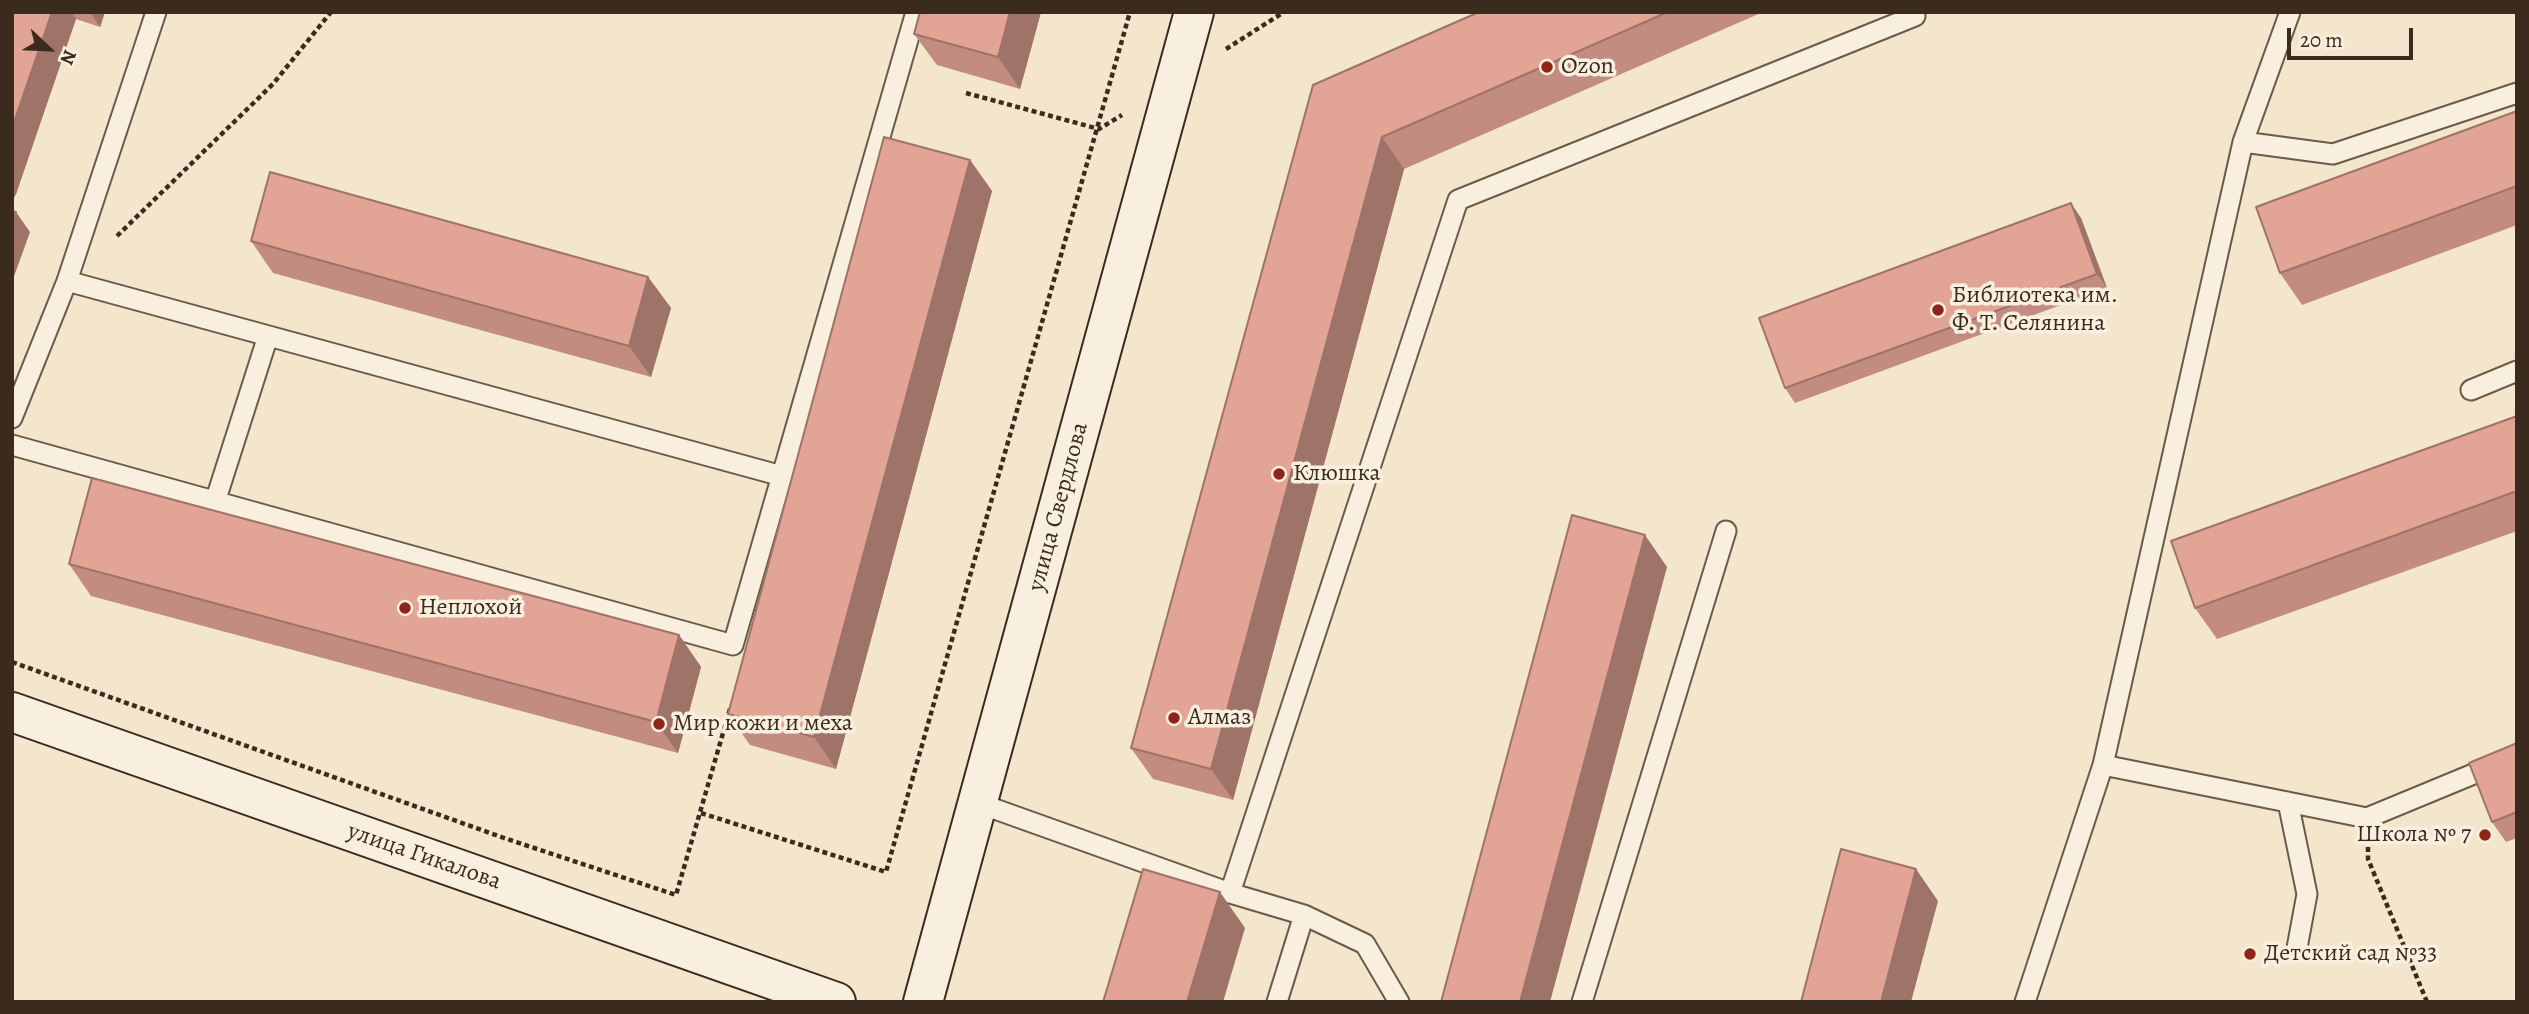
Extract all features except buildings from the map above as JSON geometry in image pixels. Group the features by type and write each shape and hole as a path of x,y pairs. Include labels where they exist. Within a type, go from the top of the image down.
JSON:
{"main road":[{"name":"улица Свердлова","path":"923,1002 1194,12"},
{"name":"улица Гикалова","path":"12,712 836,1002"}],"lane":[{"path":"12,418 68,281 156,12"},
{"path":"12,445 733,645 916,12"},
{"path":"2025,1002 2103,765 2243,142 2290,12"},
{"path":"1230,893 1458,200 1917,14"},
{"path":"2243,142 2333,154 2517,93"},
{"path":"68,281 782,476"},
{"path":"215,502 268,336"},
{"path":"2472,390 2517,371"},
{"path":"1582,1002 1726,531"},
{"path":"2103,765 2367,818 2517,756"},
{"path":"2288,802 2307,894 2297,948"},
{"path":"978,803 1230,893 1304,915 1365,944 1399,1002"},
{"path":"1277,1002 1304,915"}],"path":[{"path":"115,237 273,84 331,12"},
{"path":"701,813 886,872 1099,129 1130,12"},
{"path":"967,93 1099,129"},
{"path":"12,662 503,838 676,895 733,696"},
{"path":"2367,818 2368,859 2427,1002"}],"place":[{"name":"Ozon","path":"1547,67"},
{"name":"Библиотека им. Ф. Т. Селянина","path":"1938,310"},
{"name":"Клюшка","path":"1279,474"},
{"name":"Неплохой","path":"405,608"},
{"name":"Алмаз","path":"1174,718"},
{"name":"Мир кожи и меха","path":"659,724"},
{"name":"Школа № 7","path":"2485,835"},
{"name":"Детский сад №33","path":"2250,954"}]}
